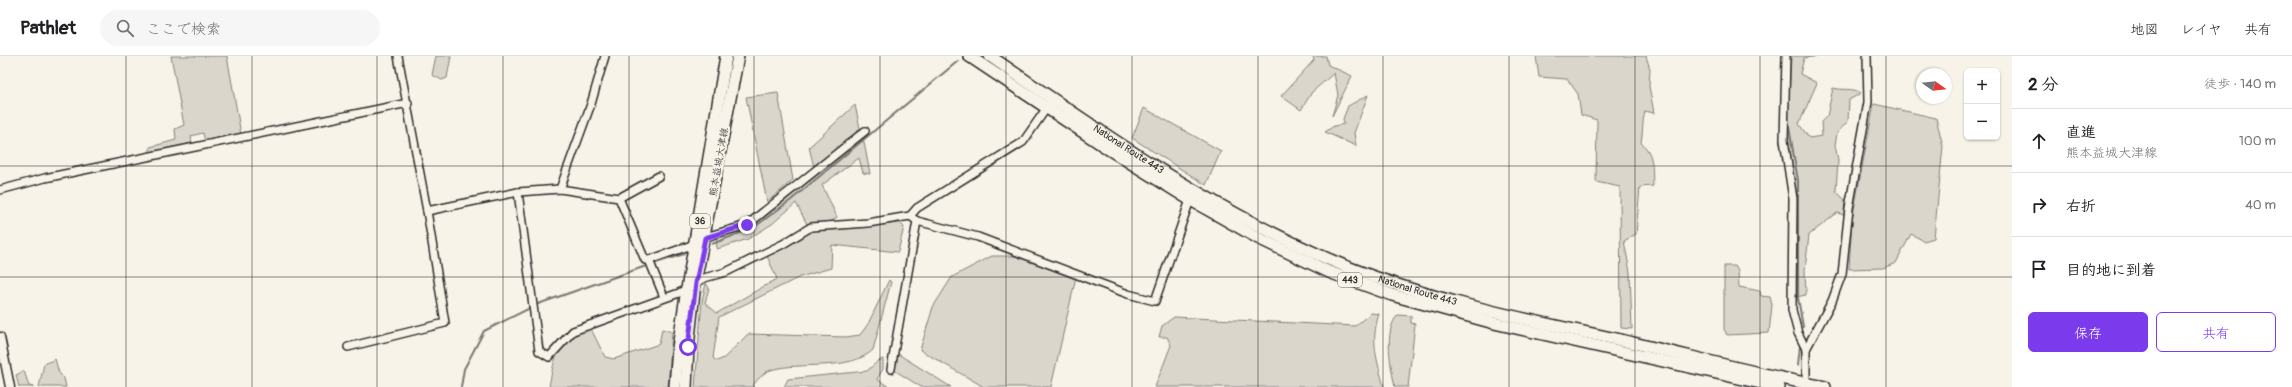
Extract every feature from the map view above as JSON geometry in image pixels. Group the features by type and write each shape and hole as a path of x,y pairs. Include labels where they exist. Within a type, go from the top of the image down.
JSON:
{"main road":[{"name":"熊本益城大津線","path":"700,241 726,56"},
{"name":"熊本益城大津線","path":"675,387 678,348 738,56"},
{"name":"National Route 443","path":"969,56 1046,108 1192,196 1258,238 1329,272 1392,295 1494,323 1779,387"},
{"name":"National Route 443","path":"990,56 1192,196 1326,258 1394,285 1496,314 1786,382 1806,383 1825,387"},
{"name":"熊本益城大津線","path":"686,387 691,286"}],"street":[{"path":"348,347 445,323 428,211 398,56"},
{"path":"560,189 591,104 605,56"},
{"path":"1786,56 1784,140 1793,199 1792,310 1798,333 1806,349 1806,383"},
{"path":"1806,349 1832,301 1842,274 1849,208 1868,102 1867,56"},
{"path":"518,192 539,351 549,357 573,331 664,297 679,293 704,278 726,272 784,244 811,226 868,223 910,216 916,208 1023,142 1053,99"},
{"path":"0,190 45,178 408,103"},
{"path":"651,264 700,241 747,225 865,131"},
{"path":"428,211 518,192 560,189 619,198 659,176"},
{"path":"910,216 917,221 978,236 1128,294 1156,301 1192,196"},
{"path":"619,198 645,260 651,264 664,297"},
{"path":"891,369 917,221"},
{"path":"0,337 10,387"}],"shaded area":[{"path":"171,56 227,56 241,134 205,142 203,133 191,136 192,143 150,152 150,147 176,140 175,129 184,125"},
{"path":"436,56 451,56 447,78 442,80 432,75"},
{"path":"1313,56 1326,56 1328,65 1352,76 1332,116 1338,95 1334,73 1312,92 1301,110 1281,96 1314,60"},
{"path":"1536,56 1646,56 1650,69 1649,86 1654,113 1645,111 1641,143 1649,152 1651,157 1653,186 1640,187 1636,234 1624,241 1630,272 1632,329 1621,328 1620,187 1596,182 1597,120 1581,115 1578,94 1567,79 1539,77"},
{"path":"1791,56 1820,56 1804,58 1800,74 1817,83 1799,124 1809,138 1822,136 1821,122 1827,116 1833,88 1854,90 1861,93 1849,100 1848,121 1837,133 1835,145 1838,160 1836,191 1845,200 1844,215 1837,213 1809,235 1805,270 1806,295 1796,297 1796,193 1787,139"},
{"path":"778,93 793,180 767,202 746,97"},
{"path":"1368,95 1354,133 1356,146 1325,132 1334,126 1344,124 1343,119 1348,106"},
{"path":"1874,104 1936,118 1943,146 1934,238 1924,241 1911,234 1896,263 1883,268 1849,269 1852,220"},
{"path":"855,105 860,128 856,134 814,167 809,147"},
{"path":"1144,108 1221,151 1206,185 1132,138"},
{"path":"863,137 870,174 863,173 859,158 822,185 837,217 831,222 833,229 900,223 904,227 898,252 832,245 831,268 800,277 719,317 713,358 717,361 724,358 748,334 846,337 860,335 868,324 889,280 891,282 873,350 863,357 838,364 783,367 771,370 761,376 753,387 695,387 702,301 706,283 709,288 705,303 717,313 777,279 767,256 811,232 796,203 772,224 748,239 717,249 716,237 750,227"},
{"path":"992,256 1016,256 1076,277 1051,387 984,387 920,350 933,307 952,277"},
{"path":"1724,266 1735,266 1738,271 1739,287 1760,291 1761,296 1770,297 1772,305 1769,333 1727,335 1724,329"},
{"path":"1371,313 1379,314 1376,324 1375,342 1377,359 1384,387 1155,387 1171,345 1167,337 1159,337 1162,326 1174,317 1355,326"},
{"path":"1398,315 1411,316 1411,323 1415,324 1408,387 1395,387 1390,360 1389,339 1393,322"},
{"path":"590,327 605,357 614,359 659,344 662,329 672,332 668,387 549,387 553,366 559,350 564,343 579,332"},
{"path":"898,354 951,387 921,387 894,370"},
{"path":"55,359 59,373 64,378 66,387 39,387 44,364"},
{"path":"883,359 883,369 877,379 889,387 784,387 788,379 867,371 878,361"},
{"path":"24,371 29,386 34,387 19,387 16,375"}],"waterway":[{"path":"712,244 753,228 791,200 958,61"},
{"path":"1788,121 1798,181 1798,298 1803,327"},
{"path":"653,264 684,254"},
{"path":"461,387 464,369 484,331 538,304 649,265"},
{"path":"1798,365 1800,346"}],"route":[{"path":"688,347 696,283 705,238 747,225"}]}
